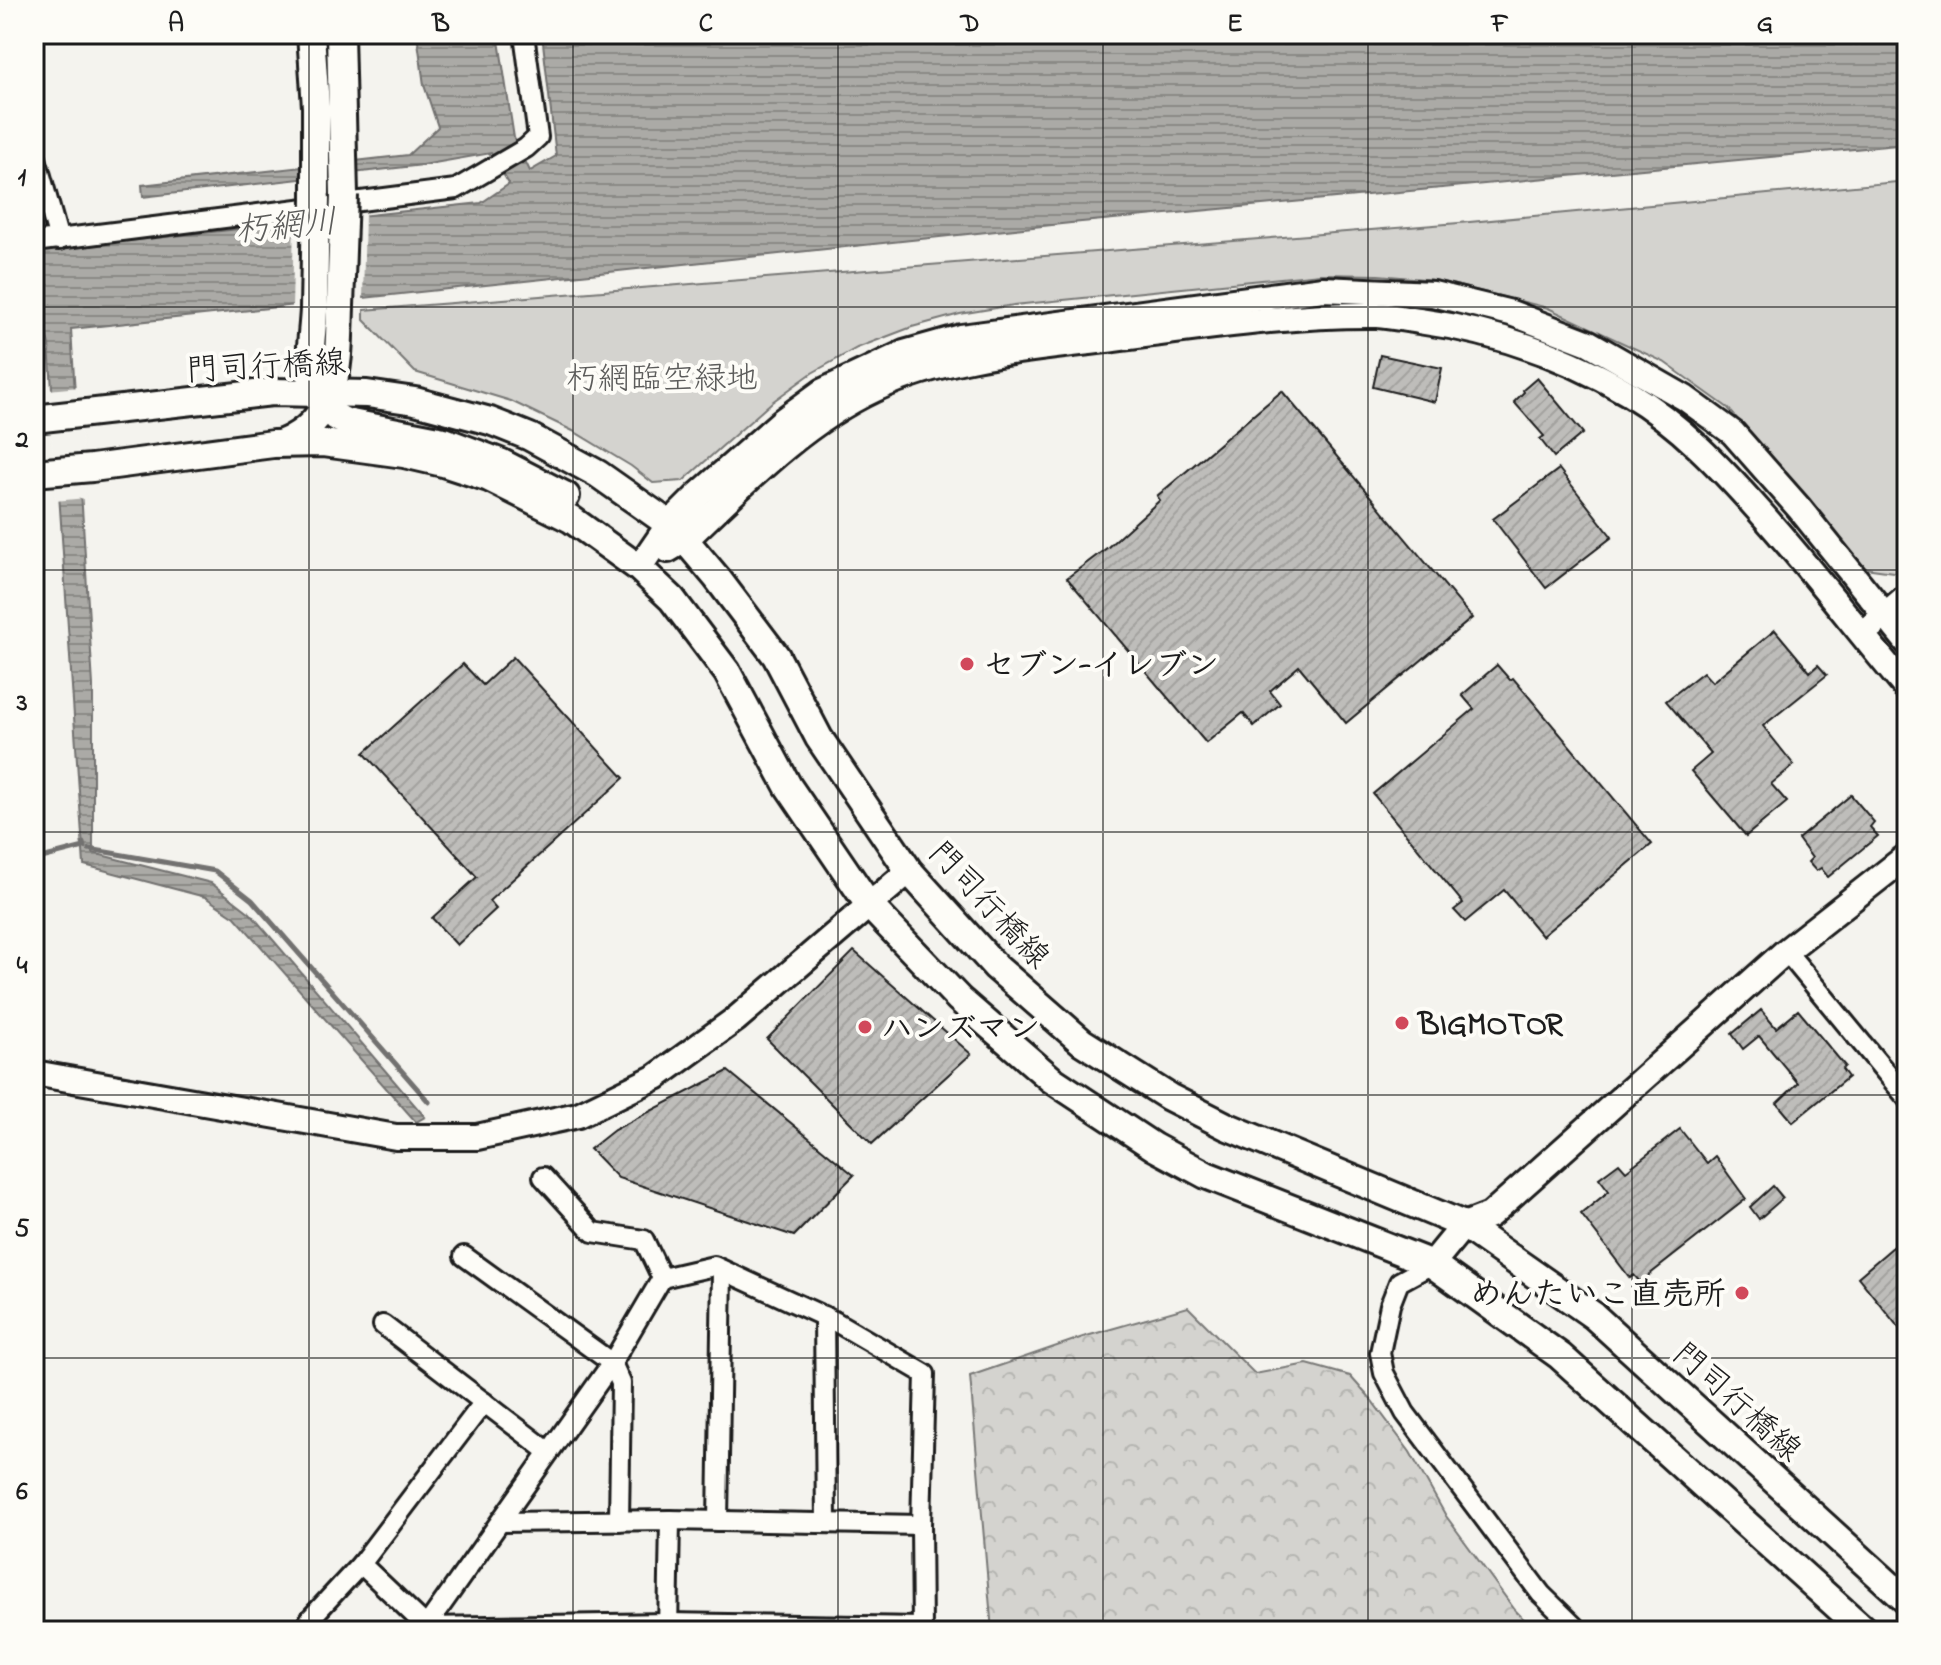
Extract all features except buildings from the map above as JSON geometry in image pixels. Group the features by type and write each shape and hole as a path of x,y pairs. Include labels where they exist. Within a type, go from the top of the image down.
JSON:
{"main road":[{"path":"311,34 316,107 316,198 327,307 338,365 348,383 367,394"},
{"path":"272,392 297,385 303,379 311,364 327,307 344,195 340,34"},
{"path":"311,364 323,397 346,422 444,441 533,478 601,521 639,568"},
{"path":"281,443 305,431 338,365"},
{"name":"門司行橋線","path":"41,418 272,392 323,397 367,394 451,409 530,437 598,474 677,532 717,578 776,656 819,738 909,871 996,967 1082,1042 1169,1097 1270,1145 1464,1225 1594,1316 1907,1601"},
{"path":"42,472 281,443 323,443 404,454 489,478 571,519 639,568 672,599 727,672 788,786 869,905 959,999 1051,1079 1154,1147 1206,1175 1432,1264 1560,1356 1865,1631"}],"street":[{"path":"34,242 456,189 526,148 538,137 524,34"},
{"path":"34,151 59,240"},
{"path":"639,568 782,421 823,391 904,353 961,337 1323,289 1433,294 1511,313 1589,343 1685,398 1733,433 1799,508 1907,642"},
{"path":"677,532 837,409 915,373 966,358 1284,320 1379,315 1449,325 1506,339 1576,366 1630,395 1697,444 1804,561 1907,689"},
{"path":"1862,634 1907,596"},
{"path":"1579,1631 1541,1594 1414,1425 1384,1373 1380,1353 1390,1305 1399,1282 1432,1264 1464,1225 1490,1215 1786,951 1907,856"},
{"path":"34,1073 396,1137 477,1137 578,1115 656,1077 736,1019 909,871"},
{"path":"1786,951 1907,1098"},
{"path":"543,1177 593,1232 644,1240 662,1278"},
{"path":"464,1256 612,1363 621,1383 619,1521"},
{"path":"361,1564 425,1629 922,1629 925,1374 824,1316 714,1266 662,1278 612,1363 425,1629"},
{"path":"718,1521 722,1270"},
{"path":"824,1316 826,1523"},
{"path":"383,1325 549,1452"},
{"path":"310,1619 361,1564 484,1402"},
{"path":"501,1522 670,1520 921,1525"},
{"path":"668,1627 670,1520"}],"green space":[{"name":"朽網臨空緑地","path":"1907,181 1907,567 1900,573 1865,568 1728,408 1664,362 1548,308 1435,280 1320,274 1014,305 960,314 912,327 857,348 812,373 772,402 683,481 653,483 573,431 511,401 415,372 364,320 364,310 1459,223"},
{"path":"1188,1307 1255,1374 1307,1364 1350,1376 1410,1452 1446,1516 1515,1610 1535,1631 992,1631 970,1376 1083,1337"}],"water":[{"name":"朽網川","path":"417,34 498,34 514,138 530,171 556,156 542,34 1907,34 1907,144 1071,223 71,329 93,685 93,853 211,883 250,913 425,1117 416,1122 235,917 205,897 84,865 49,345 46,332 34,331 34,251 481,203 509,184 491,153 423,165 143,197 142,185 408,155 438,127 424,85"}],"pier":[{"path":"365,212 363,301 292,309 294,219"},
{"path":"79,387 86,498 55,501 48,390"}],"waterway":[{"path":"34,860 84,847 83,843"},
{"path":"89,849 215,871 252,900 429,1102"}],"place":[{"name":"セブン-イレブン","path":"967,664"},
{"name":"BIGMOTOR","path":"1402,1023"},
{"name":"ハンズマン","path":"865,1027"},
{"name":"めんたいこ直売所","path":"1742,1293"}]}
